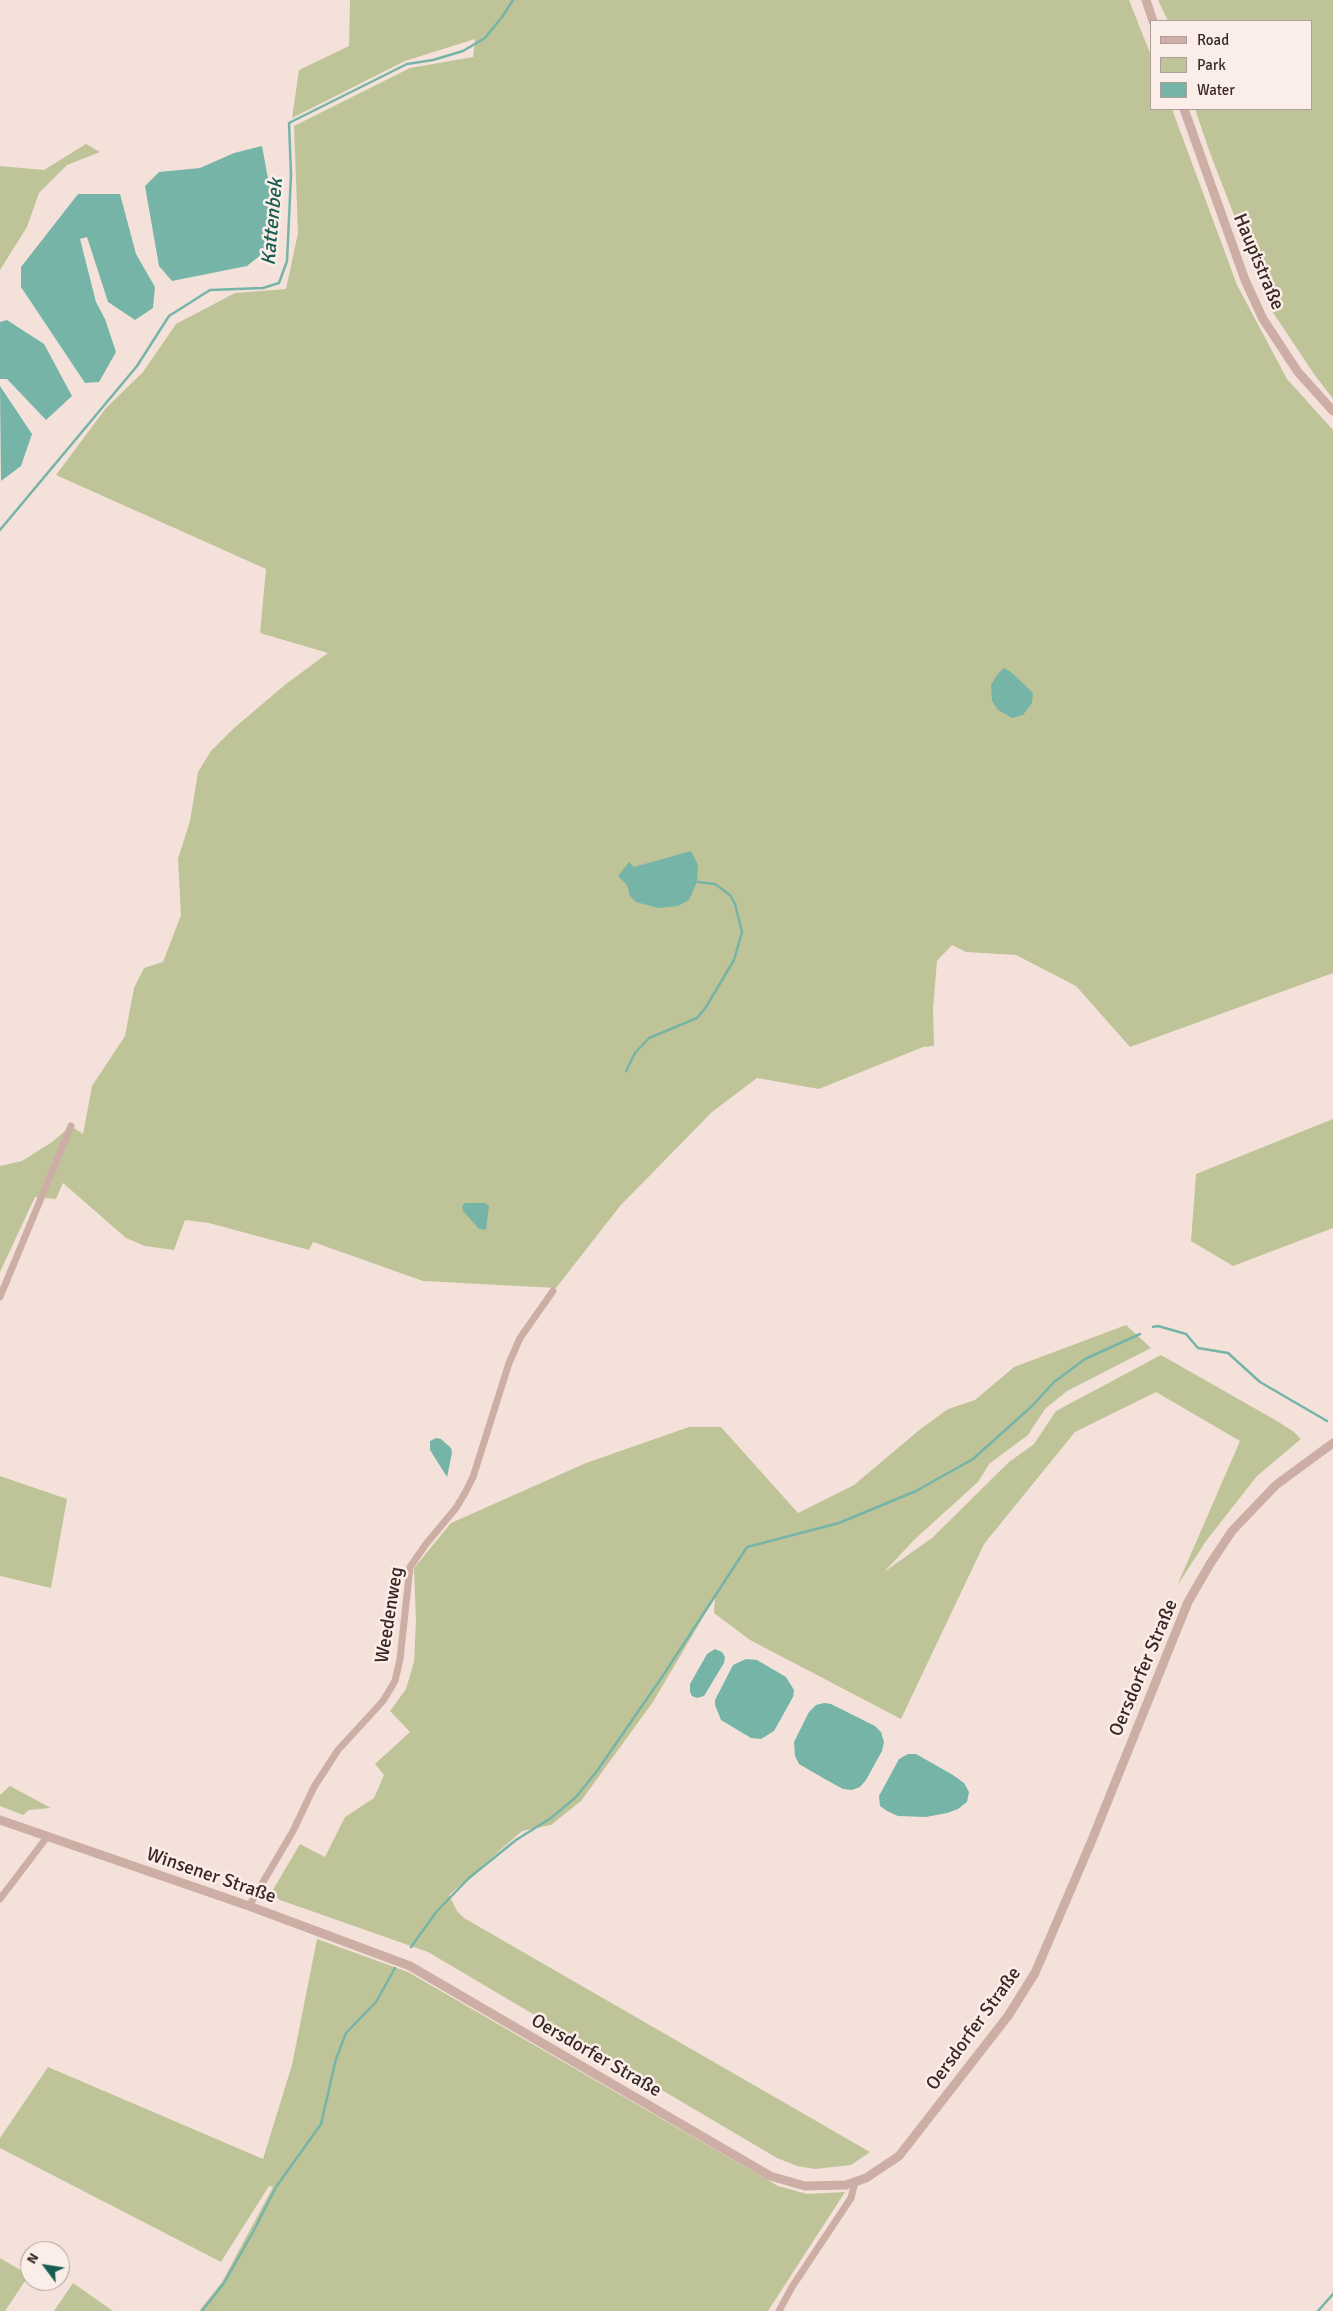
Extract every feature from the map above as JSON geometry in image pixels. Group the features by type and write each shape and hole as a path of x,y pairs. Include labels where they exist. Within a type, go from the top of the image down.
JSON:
{"street":[{"path":"1146,0 1153,20"},
{"name":"Hauptstraße","path":"1184,110 1242,271 1263,319 1298,372 1333,411"},
{"path":"0,1297 71,1126"},
{"name":"Weedenweg","path":"249,1906 293,1830 314,1787 338,1750 384,1702 395,1681 400,1659 410,1567 466,1493 473,1477 509,1363 520,1338 553,1291"},
{"name":"Oersdorfer Straße","path":"410,1966 770,2176 805,2186 846,2185 866,2178 899,2156 1008,2016 1035,1972 1092,1840 1188,1602 1210,1564 1232,1531 1276,1486 1333,1444"},
{"name":"Winsener Straße","path":"0,1820 249,1906 410,1966"},
{"path":"0,1899 46,1837"},
{"path":"778,2311 851,2198 855,2182"}],"green space":[{"path":"350,0 1129,0 1150,53 1150,110 1172,110 1237,285 1287,379 1333,430 1333,973 1130,1047 1076,986 1016,955 966,952 952,945 937,961 933,1009 934,1046 923,1047 819,1089 757,1078 712,1112 620,1206 556,1288 423,1281 313,1242 309,1250 209,1223 185,1220 174,1250 145,1246 126,1238 63,1183 56,1199 35,1197 0,1272 0,1166 22,1161 52,1142 71,1126 83,1134 92,1086 125,1036 134,988 144,968 163,962 181,915 178,859 190,821 198,772 211,751 234,728 286,684 328,653 260,633 266,569 56,475 106,408 143,372 176,324 235,293 286,289 298,233 294,126 410,68 473,57 475,39 405,61 292,118 299,70 349,46"},
{"path":"1158,0 1333,0 1333,399 1270,308 1195,110 1313,110 1313,20 1168,20"},
{"path":"86,144 100,152 67,165 39,193 27,227 0,270 0,166 44,170"},
{"path":"1333,1119 1333,1228 1233,1266 1191,1241 1196,1174"},
{"path":"1126,1325 1151,1348 1067,1391 1045,1409 1028,1435 989,1464 978,1482 915,1539 884,1572 932,1538 1009,1462 1034,1444 1056,1411 1161,1355 1277,1421 1301,1439 1257,1476 1206,1541 1177,1586 1240,1441 1156,1392 1075,1432 984,1544 901,1719 750,1640 714,1613 715,1597 653,1702 581,1801 551,1825 522,1831 449,1895 457,1911 464,1918 870,2152 851,2165 815,2169 797,2166 777,2158 428,1952 280,1900 271,1893 300,1844 325,1857 345,1817 374,1798 384,1775 375,1764 410,1732 390,1711 406,1689 414,1662 416,1622 414,1568 451,1523 586,1463 689,1427 721,1427 798,1513 854,1485 918,1431 948,1409 975,1400 1014,1367"},
{"path":"0,1476 67,1499 51,1588 0,1576"},
{"path":"10,1786 51,1808 29,1810 23,1815 0,1806 0,1795"},
{"path":"317,1939 408,1972 778,2186 807,2194 845,2192 768,2311 199,2311 222,2282 273,2187 269,2186 221,2262 0,2148 0,2138 48,2067 263,2159 292,2065"},
{"path":"0,2258 20,2270 20,2288 5,2311 0,2311"},
{"path":"73,2283 113,2311 54,2311 68,2291 70,2291"}],"water":[{"path":"262,146 271,195 267,250 247,266 172,281 159,266 145,186 159,172 200,168 234,153"},
{"path":"78,194 120,194 136,254 155,287 153,308 135,320 108,302 87,237 80,239 96,302 105,319 116,352 99,382 85,383 21,287 21,267"},
{"path":"7,320 44,344 72,396 46,420 7,379 0,379 0,322"},
{"path":"0,386 32,434 21,466 1,481"},
{"path":"1004,668 1011,672 1033,693 1032,703 1023,715 1012,718 998,710 992,701 991,685"},
{"path":"691,851 698,865 697,882 689,900 678,906 658,908 636,902 630,896 627,885 618,876 629,862 634,867"},
{"path":"465,1203 485,1203 489,1206 486,1230 479,1229 463,1211 462,1206"},
{"path":"436,1438 441,1439 451,1448 452,1453 447,1477 430,1450 430,1441"},
{"path":"715,1649 722,1652 725,1657 724,1663 704,1696 697,1698 692,1696 690,1684 707,1654"},
{"path":"746,1659 757,1660 786,1677 794,1690 793,1697 774,1731 761,1739 751,1738 721,1720 715,1705 715,1700 733,1665"},
{"path":"831,1704 875,1726 881,1732 884,1742 882,1751 866,1780 860,1787 852,1790 843,1789 799,1764 795,1756 794,1742 809,1712 816,1705"},
{"path":"908,1754 916,1754 964,1783 969,1792 967,1802 958,1809 926,1817 898,1816 880,1806 879,1796 899,1759"}],"waterway":[{"name":"Kattenbek","path":"0,530 137,366 169,316 210,290 263,288 279,283 287,261 291,175 289,123 407,64 433,60 463,51 485,38 513,0"},
{"path":"626,1071 635,1053 649,1038 697,1018 706,1007 734,960 742,932 735,904 730,895 715,884 697,882"},
{"path":"1153,1327 1158,1326 1186,1334 1198,1348 1228,1353 1260,1382 1327,1421"},
{"path":"411,1947 437,1911 469,1878 516,1840 551,1818 576,1797 597,1771 664,1674 747,1547 839,1523 916,1491 973,1459 1032,1406 1054,1382 1085,1359 1140,1334"},
{"path":"202,2311 224,2283 276,2187 321,2124 336,2059 346,2033 376,2002 395,1968"},
{"path":"1318,2311 1333,2294"}]}
